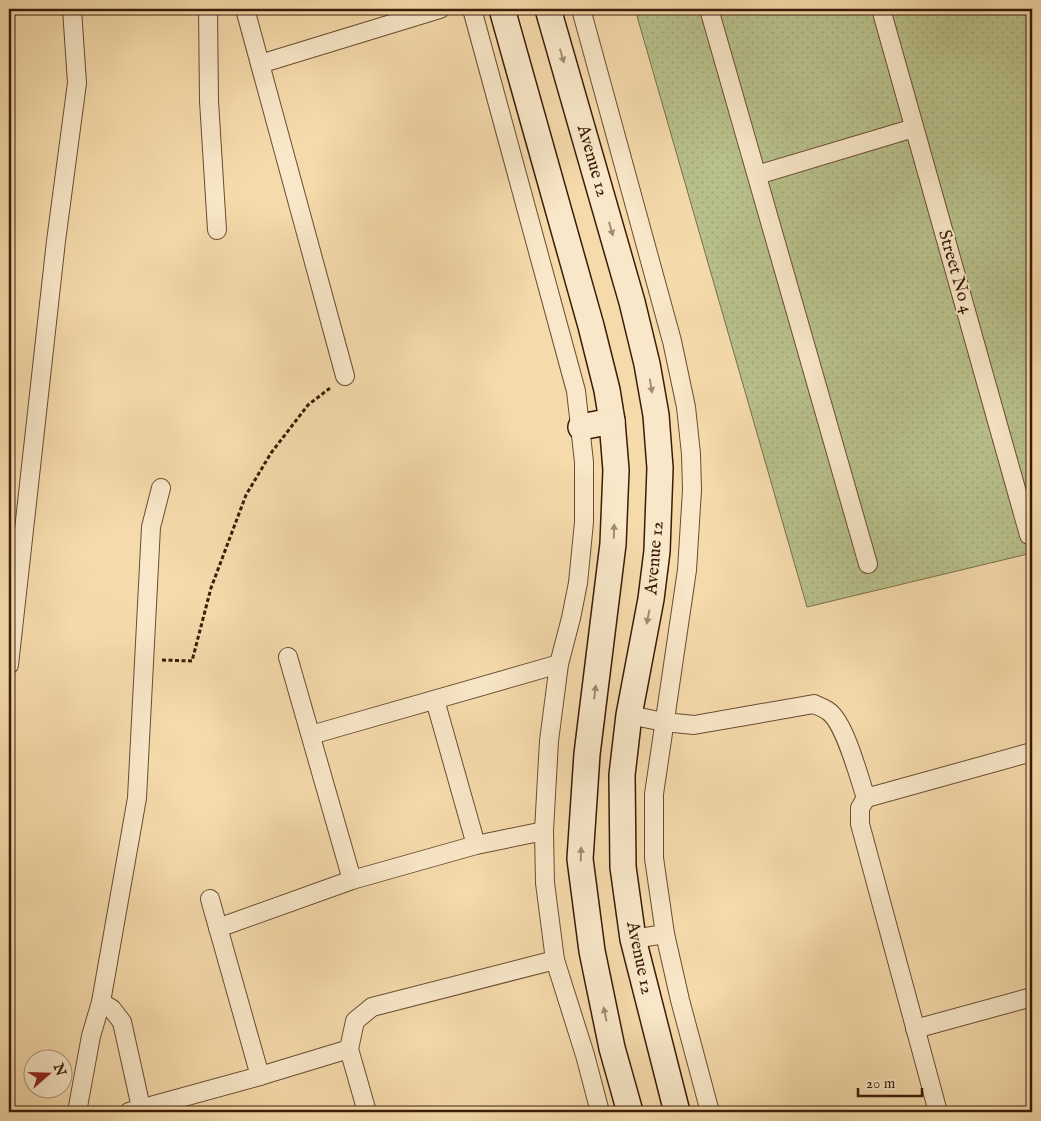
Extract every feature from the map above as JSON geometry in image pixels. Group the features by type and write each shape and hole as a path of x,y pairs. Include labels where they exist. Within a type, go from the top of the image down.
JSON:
{"main road":[{"path":"502,9 592,326 612,421 616,470 613,544 587,754 580,859 592,951 612,1048 630,1112"},
{"name":"Avenue 12","path":"548,9 632,302 647,364 656,415 660,468 657,551 651,599 629,715 622,775 623,867 633,939 677,1112"},
{"path":"582,427 612,421"}],"street":[{"path":"9,665 56,241 77,82 72,9"},
{"path":"208,9 209,101 217,230"},
{"path":"245,9 345,376"},
{"path":"260,64 440,9"},
{"path":"472,9 576,391 582,427 584,522 578,583 559,664 549,741 544,831 545,883 555,960 585,1054 600,1112"},
{"path":"581,9 672,341 686,407 691,454 692,490 687,570 664,722 654,804 654,858 665,934 680,1000 710,1112"},
{"path":"709,9 868,564"},
{"name":"Street No 4","path":"881,9 1029,535"},
{"path":"757,175 914,128"},
{"path":"77,1112 91,1036 101,1002 137,798 151,527 161,488"},
{"path":"288,657 352,880"},
{"path":"310,735 559,664"},
{"path":"436,700 476,845"},
{"path":"629,715 664,722 694,725 814,704 829,711 837,721 844,735 866,798"},
{"path":"938,1112 860,824 860,808 866,798 1032,752"},
{"path":"218,928 352,880 476,845 544,831"},
{"path":"210,899 260,1076"},
{"path":"633,939 665,934"},
{"path":"367,1112 349,1049 355,1021 372,1007 555,960"},
{"path":"916,1029 1032,997"},
{"path":"101,1002 112,1009 122,1022 137,1111 349,1049"},
{"path":"585,1054 612,1048"}],"path":[{"path":"144,660 192,661 212,588 246,495 271,453 308,406 345,376"}],"green space":[{"path":"635,9 1032,9 1032,553 807,607"}]}
